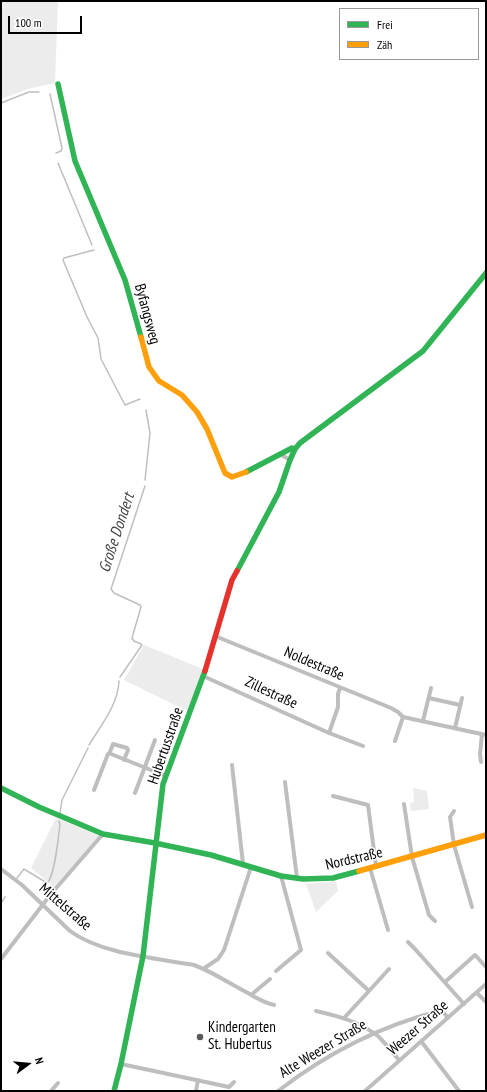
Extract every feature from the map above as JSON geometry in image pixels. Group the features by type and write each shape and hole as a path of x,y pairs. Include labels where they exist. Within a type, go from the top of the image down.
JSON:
{"street":[{"name":"Byfangsweg","path":"58,84 75,161 125,280 147,362 152,372 163,384 182,395 197,412 207,429 225,473 229,476 240,476 292,448 295,449"},
{"path":"295,449 308,436 423,351 486,272"},
{"name":"Hubertusstraße","path":"114,1091 143,956 163,784 203,676 232,580 279,492 295,449"},
{"path":"280,454 290,460"},
{"name":"Noldestraße","path":"215,636 391,708 403,717 484,735 480,754 481,762"},
{"name":"Zillestraße","path":"203,676 329,733 363,746"},
{"path":"329,733 338,707 338,694 340,688"},
{"path":"423,721 431,688"},
{"path":"429,698 460,705"},
{"path":"455,728 462,698"},
{"path":"395,741 403,717"},
{"path":"135,793 155,740"},
{"path":"94,790 108,754 110,753 114,744 127,748 128,750 124,760"},
{"path":"110,753 166,776"},
{"path":"232,765 244,864"},
{"path":"285,782 297,878"},
{"name":"Nordstraße","path":"1,788 40,807 103,834 211,855 280,876 297,878 333,878 486,835"},
{"path":"333,796 368,805 373,867 388,930"},
{"path":"404,804 412,857 429,915 434,921"},
{"path":"454,812 450,817 454,845 472,907"},
{"path":"1,959 51,894 103,834"},
{"path":"203,968 218,960 224,950 251,867"},
{"name":"Mittelstraße","path":"1,869 16,880 78,937 93,945 126,953 194,965 203,968 251,995 274,1005"},
{"path":"276,971 301,950 280,876"},
{"path":"408,942 464,1004"},
{"path":"328,953 369,991"},
{"path":"444,982 475,955 486,967"},
{"path":"344,1018 389,969"},
{"path":"251,995 270,979"},
{"name":"Weezer Straße","path":"365,1091 486,984"},
{"path":"477,993 486,1002"},
{"path":"316,1011 344,1018 362,1026 379,1037 399,1060"},
{"name":"Alte Weezer Straße","path":"278,1091 316,1064 343,1048 382,1029 439,1011 444,1013 448,1018"},
{"path":"421,1041 459,1091"},
{"path":"121,1064 229,1087 234,1082"},
{"path":"196,1091 198,1080"},
{"path":"51,1091 58,1082"}],"shaded area":[{"path":"1,1 58,1 55,83 28,89 1,99"},
{"path":"144,645 203,669 187,710 124,680"},
{"path":"413,788 427,791 429,809 411,811 410,803 414,802"},
{"path":"56,818 100,836 54,887 31,868"},
{"path":"336,881 338,891 316,912 306,884"}],"waterway":[{"name":"Große Dondert","path":"1,103 29,92 39,92"},
{"name":"Große Dondert","path":"50,94 62,148 61,151 56,153"},
{"name":"Große Dondert","path":"58,163 92,245"},
{"name":"Große Dondert","path":"94,250 64,258 63,260 87,317 98,338 101,359 125,405 140,399"},
{"name":"Große Dondert","path":"145,480 150,433 146,410"},
{"name":"Große Dondert","path":"120,677 142,645 134,641 132,638 141,607 140,605 114,593 111,589 145,486"},
{"path":"89,745 112,707 116,698 119,681"},
{"path":"60,813 62,800 88,748"},
{"path":"17,878 24,869 47,883 50,879 57,847 60,825 59,821"},
{"path":"1,903 5,897"}],"traffic: fast":[{"path":"58,84 75,161 125,280 141,337"},
{"path":"237,571 279,492 290,460 295,449 300,443 423,351 486,273"},
{"path":"246,472 292,448 295,449"},
{"path":"114,1091 143,956 163,784 205,671"},
{"path":"1,788 39,807 103,834 211,855 281,876 303,879 333,878 359,871"}],"traffic: slow":[{"path":"141,337 149,367 159,381 182,395 197,412 207,429 225,473 232,477 246,472"},
{"path":"359,871 486,835"}],"traffic: jam":[{"path":"205,671 232,580 237,571"}],"place":[{"name":"Kindergarten St. Hubertus","path":"200,1037"}]}
